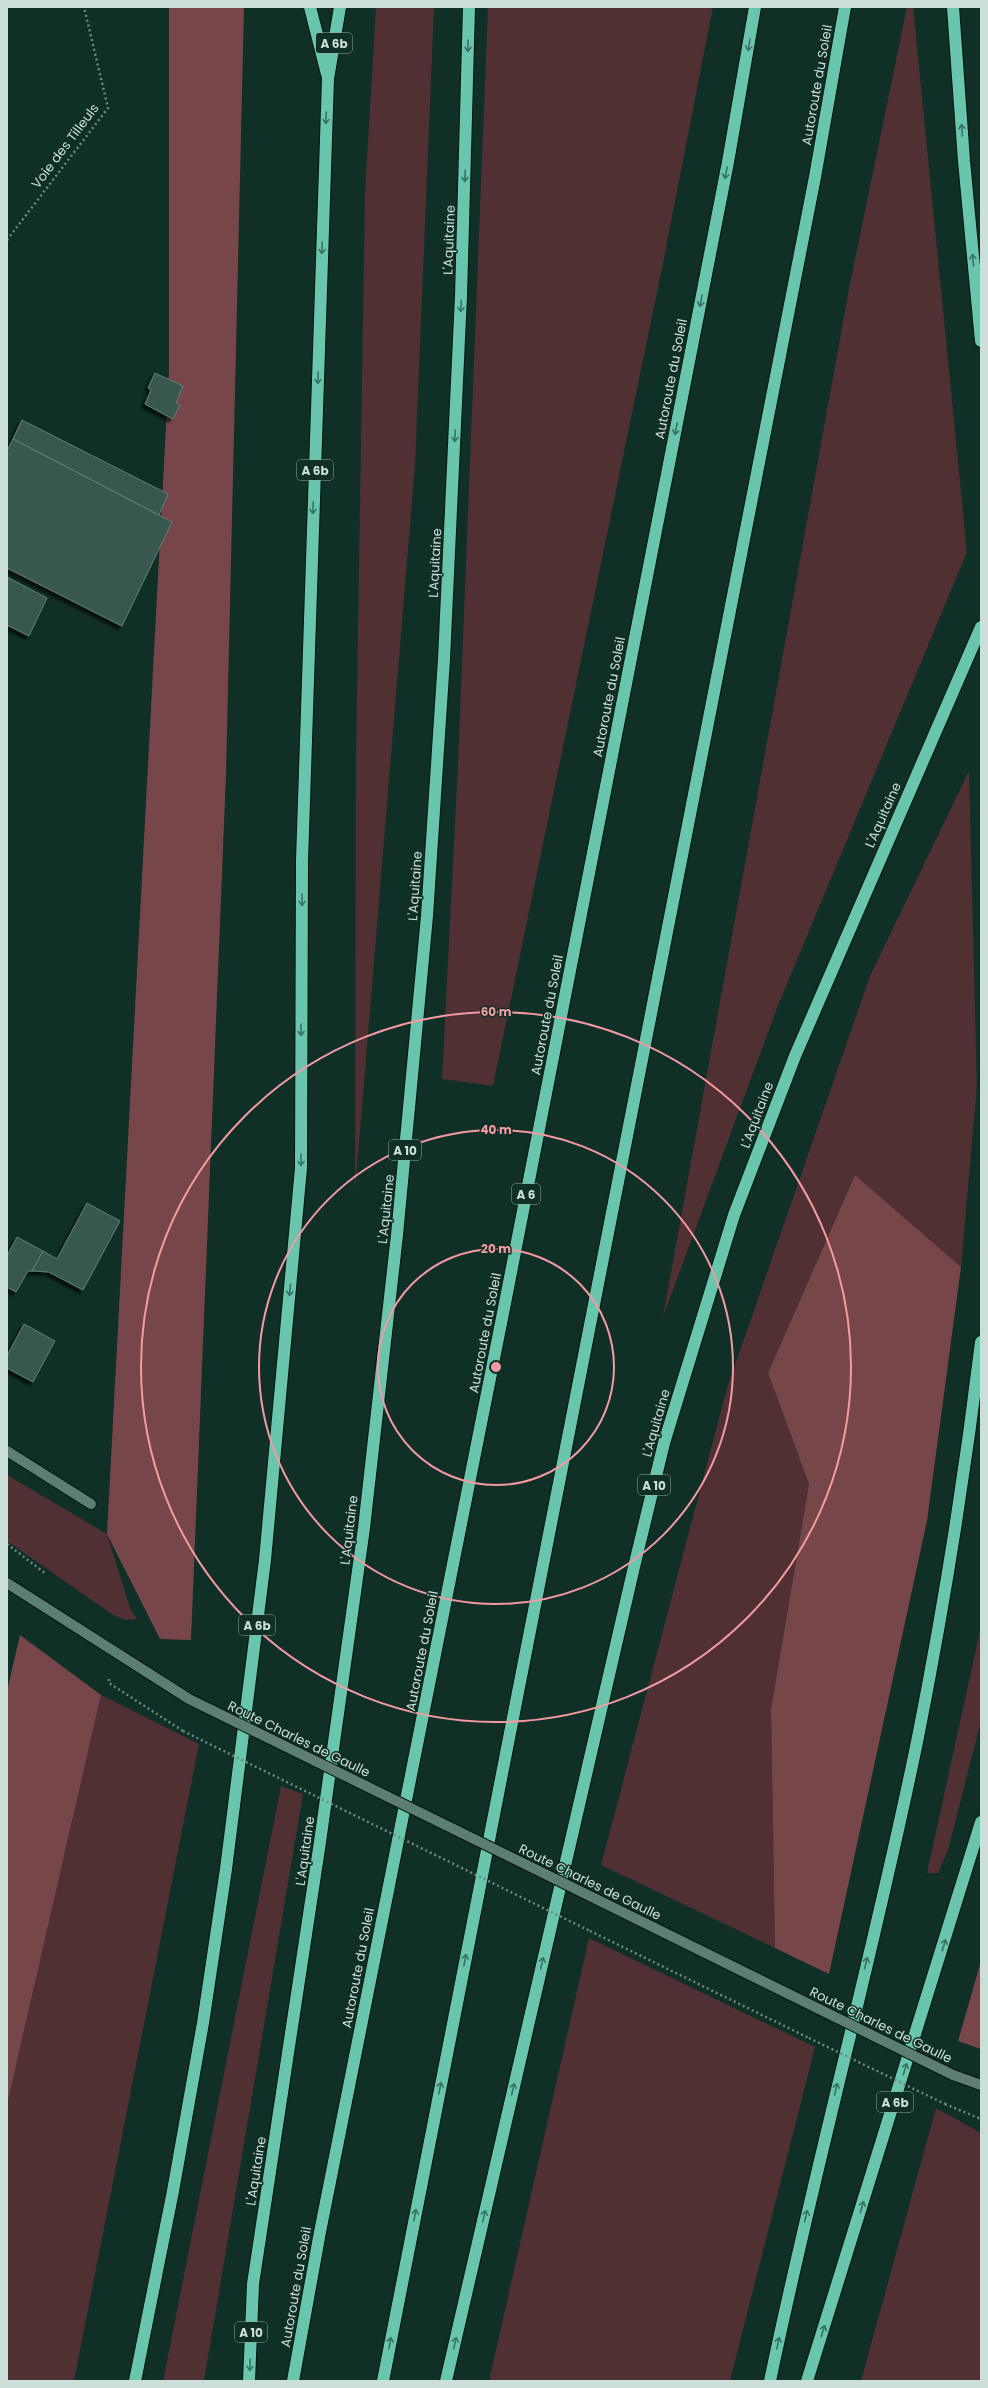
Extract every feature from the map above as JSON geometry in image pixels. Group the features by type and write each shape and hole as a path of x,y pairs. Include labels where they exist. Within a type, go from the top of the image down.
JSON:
{"highway":[{"path":"310,7 328,79"},
{"name":"A 6b","path":"135,2381 173,2191 198,2053 226,1869 265,1560 301,1168 302,861 328,79 340,7"},
{"name":"L'Aquitaine","path":"250,2381 252,2284 320,1842 362,1544 399,1219 427,916 444,659 461,296 469,7"},
{"name":"Autoroute du Soleil","path":"293,2381 322,2224 506,1298 723,186 756,7"},
{"name":"Autoroute du Soleil","path":"383,2381 814,185 845,7"},
{"path":"953,7 964,161 981,340"},
{"name":"L'Aquitaine","path":"446,2381 634,1567 664,1443 692,1350 734,1215 795,1056 981,627"},
{"path":"770,2381 792,2277 879,1911 918,1736 967,1460 981,1342"},
{"name":"A 6b","path":"807,2381 981,1822"}],"street":[{"path":"7,1451 91,1504"},
{"name":"Route Charles de Gaulle","path":"7,1583 189,1699 954,2075 981,2085"}],"path":[{"name":"Voie des Tilleuls","path":"7,240 108,108 84,7"},
{"path":"109,1683 182,1731 809,2038 945,2104 981,2119"}],"shaded area":[{"path":"169,7 244,7 226,774 191,1640 160,1639 107,1534 169,370"},
{"path":"376,7 434,7 415,465 355,1192 356,756 365,191"},
{"path":"488,7 713,7 662,268 493,1086 442,1079 458,764"},
{"path":"907,7 913,7 967,552 777,1008 663,1317 849,289"},
{"path":"969,771 977,1086 961,1267 855,1175 768,1373 809,1484 771,1709 775,1948 601,1865 727,1388 870,976"},
{"path":"855,1175 961,1267 927,1521 829,1974 775,1948 771,1709 809,1484 768,1373"},
{"path":"7,1475 107,1534 130,1608 137,1619 125,1620 113,1615 7,1541"},
{"path":"981,1626 981,1721 948,1850 938,1873 927,1873"},
{"path":"20,1635 101,1695 7,2105 7,1691"},
{"path":"101,1695 199,1744 74,2381 7,2381 7,2105"},
{"path":"281,1786 303,1794 204,2381 163,2381"},
{"path":"589,1938 815,2047 730,2381 489,2381"},
{"path":"981,1961 981,2049 958,2041"},
{"path":"936,2108 981,2133 981,2381 861,2381"}],"building":[{"path":"155,373 183,386 176,403 180,405 173,419 145,404 151,390 148,388"},
{"path":"22,420 168,494 159,515 13,439"},
{"path":"13,439 172,522 122,626 7,568 7,451"},
{"path":"7,577 47,598 29,636 7,625"},
{"path":"87,1203 120,1221 83,1290 49,1272 32,1271 43,1251 57,1259"},
{"path":"17,1237 43,1251 32,1271 28,1271 16,1292 7,1287 7,1256"},
{"path":"24,1324 55,1341 33,1382 7,1368 7,1356"}]}
